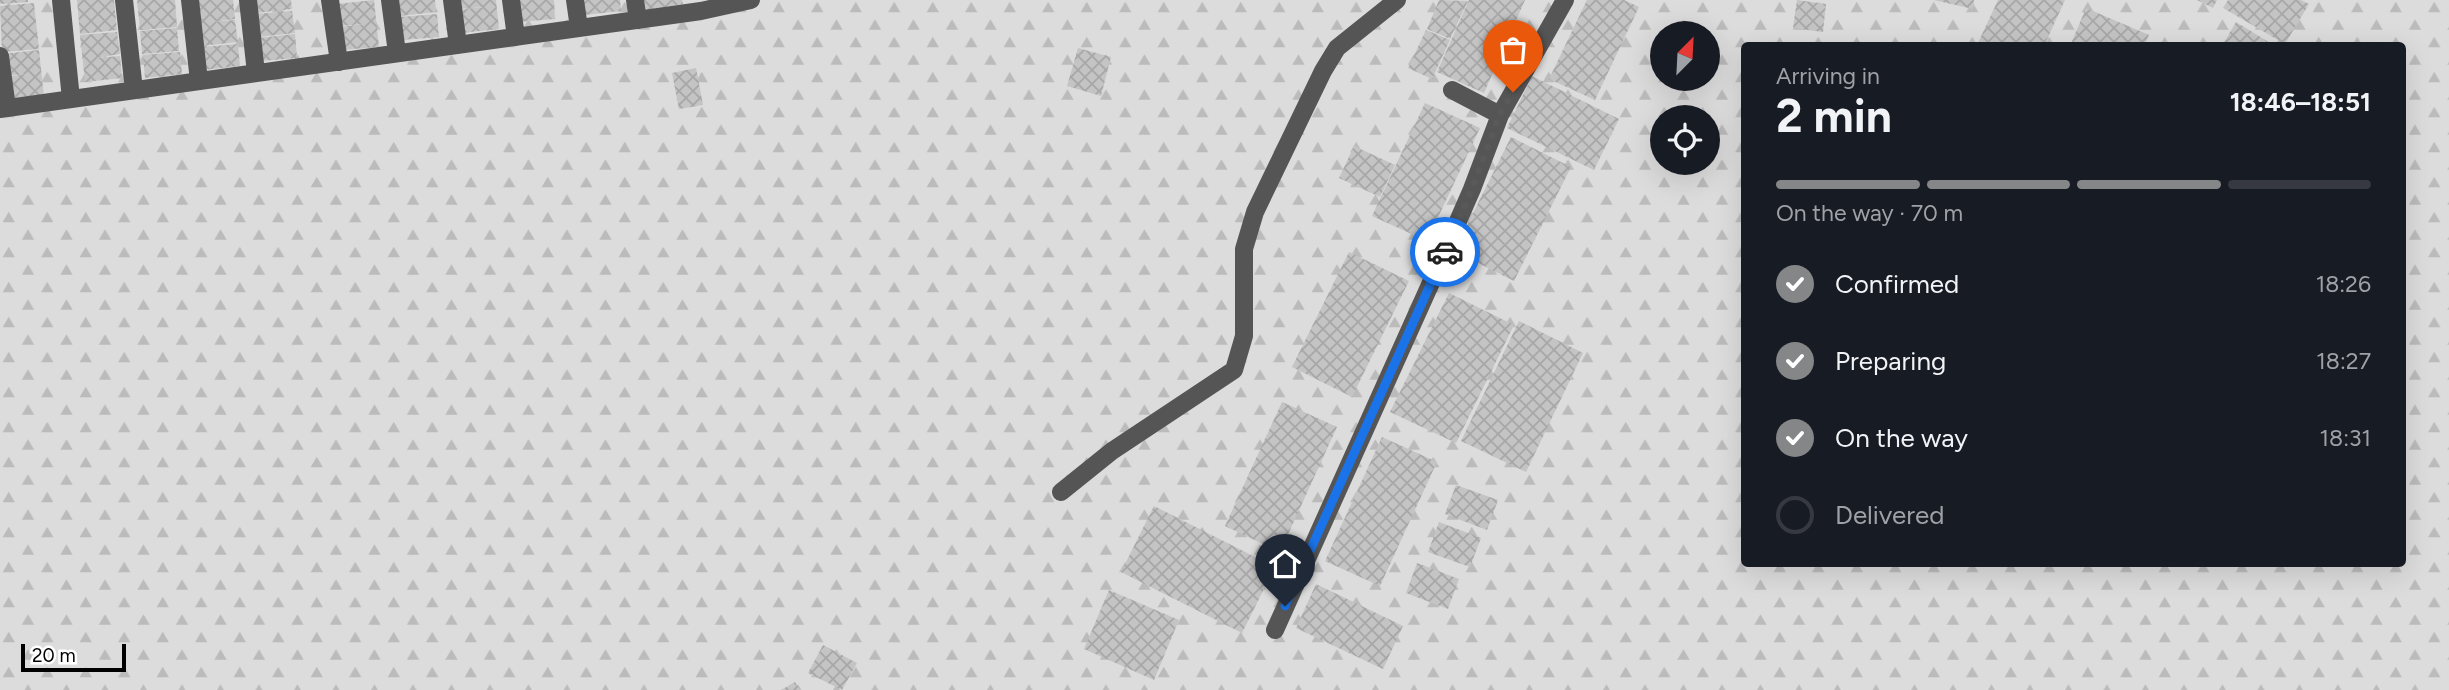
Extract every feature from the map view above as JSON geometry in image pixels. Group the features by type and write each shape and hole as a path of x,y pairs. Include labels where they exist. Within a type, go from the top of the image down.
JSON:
{"street":[{"path":"61,0 71,99"},
{"path":"124,0 134,90"},
{"path":"190,0 199,81"},
{"path":"248,0 256,74"},
{"path":"330,0 339,62"},
{"path":"390,0 397,53"},
{"path":"452,0 458,45"},
{"path":"511,0 516,37"},
{"path":"575,0 579,28"},
{"path":"635,0 638,20"},
{"path":"0,55 3,109 638,20 700,5 751,0"},
{"path":"1061,492 1112,451 1234,370 1244,336 1244,249 1255,212 1323,71 1337,48 1397,0"},
{"path":"1275,630 1438,267 1472,189 1500,114 1565,0"},
{"path":"1452,90 1500,114"}],"green space":[{"path":"0,0 2449,0 2449,690 0,690"}],"building":[{"path":"0,0 28,0 28,2 0,4"},
{"path":"77,0 114,0 117,30 80,34"},
{"path":"137,0 175,0 177,27 140,30"},
{"path":"196,0 233,0 235,19 211,22 235,20 238,42 201,46"},
{"path":"254,0 291,0 292,9 255,13"},
{"path":"374,0 379,47 342,50 340,27 364,24 340,26 337,4"},
{"path":"398,0 435,0 436,12 400,16"},
{"path":"459,0 496,0 499,29 462,33 460,10 484,7 459,9"},
{"path":"516,0 554,0 555,19 518,22"},
{"path":"582,0 620,0 621,11 584,15"},
{"path":"644,0 682,0 683,4 646,10"},
{"path":"1439,0 1468,1 1450,39 1427,29"},
{"path":"1469,0 1525,0 1484,93 1437,72"},
{"path":"1587,0 1624,0 1639,7 1595,100 1549,79"},
{"path":"1797,0 1826,4 1823,32 1793,28"},
{"path":"1934,0 1974,0 1973,9"},
{"path":"1998,0 2065,0 2046,42 1978,42"},
{"path":"2197,0 2217,0 2213,8"},
{"path":"2228,0 2301,0 2309,4 2286,42 2282,42 2223,8"},
{"path":"34,3 39,49 2,52 0,6"},
{"path":"2086,8 2149,35 2146,42 2072,42"},
{"path":"292,11 295,33 258,37 255,14"},
{"path":"437,14 439,37 402,40 400,17"},
{"path":"2236,22 2268,42 2224,42"},
{"path":"177,28 179,51 142,54 140,31"},
{"path":"1426,30 1450,40 1432,79 1408,68"},
{"path":"117,32 120,54 95,58 120,56 122,78 85,82 80,35"},
{"path":"295,34 297,58 261,61 258,38"},
{"path":"238,44 240,66 203,70 201,47"},
{"path":"1078,48 1111,57 1101,96 1067,86"},
{"path":"39,50 44,97 6,100 4,77 29,74 4,76 2,54"},
{"path":"180,52 182,74 145,78 143,55"},
{"path":"696,68 703,105 679,109 672,73"},
{"path":"1532,76 1619,119 1594,170 1507,128"},
{"path":"1425,103 1480,128 1427,241 1372,216"},
{"path":"1511,137 1571,167 1514,281 1454,251"},
{"path":"1354,146 1395,165 1380,197 1339,178"},
{"path":"1349,252 1409,281 1352,397 1292,367"},
{"path":"1449,293 1514,325 1456,443 1390,412"},
{"path":"1519,321 1583,353 1526,472 1461,441"},
{"path":"1282,402 1337,427 1280,552 1225,526"},
{"path":"1382,437 1437,462 1380,586 1325,561"},
{"path":"1456,485 1498,500 1487,530 1445,514"},
{"path":"1154,506 1275,567 1242,633 1121,572"},
{"path":"1439,522 1481,538 1470,567 1428,552"},
{"path":"1417,563 1459,579 1448,609 1406,593"},
{"path":"1316,584 1403,626 1383,669 1296,628"},
{"path":"1109,590 1179,620 1154,680 1084,649"},
{"path":"823,645 857,663 842,690 808,673"},
{"path":"795,682 800,690 781,690"}],"way so far":[{"path":"1445,252 1500,114 1513,92"}],"route":[{"path":"1285,606 1445,252"}]}
